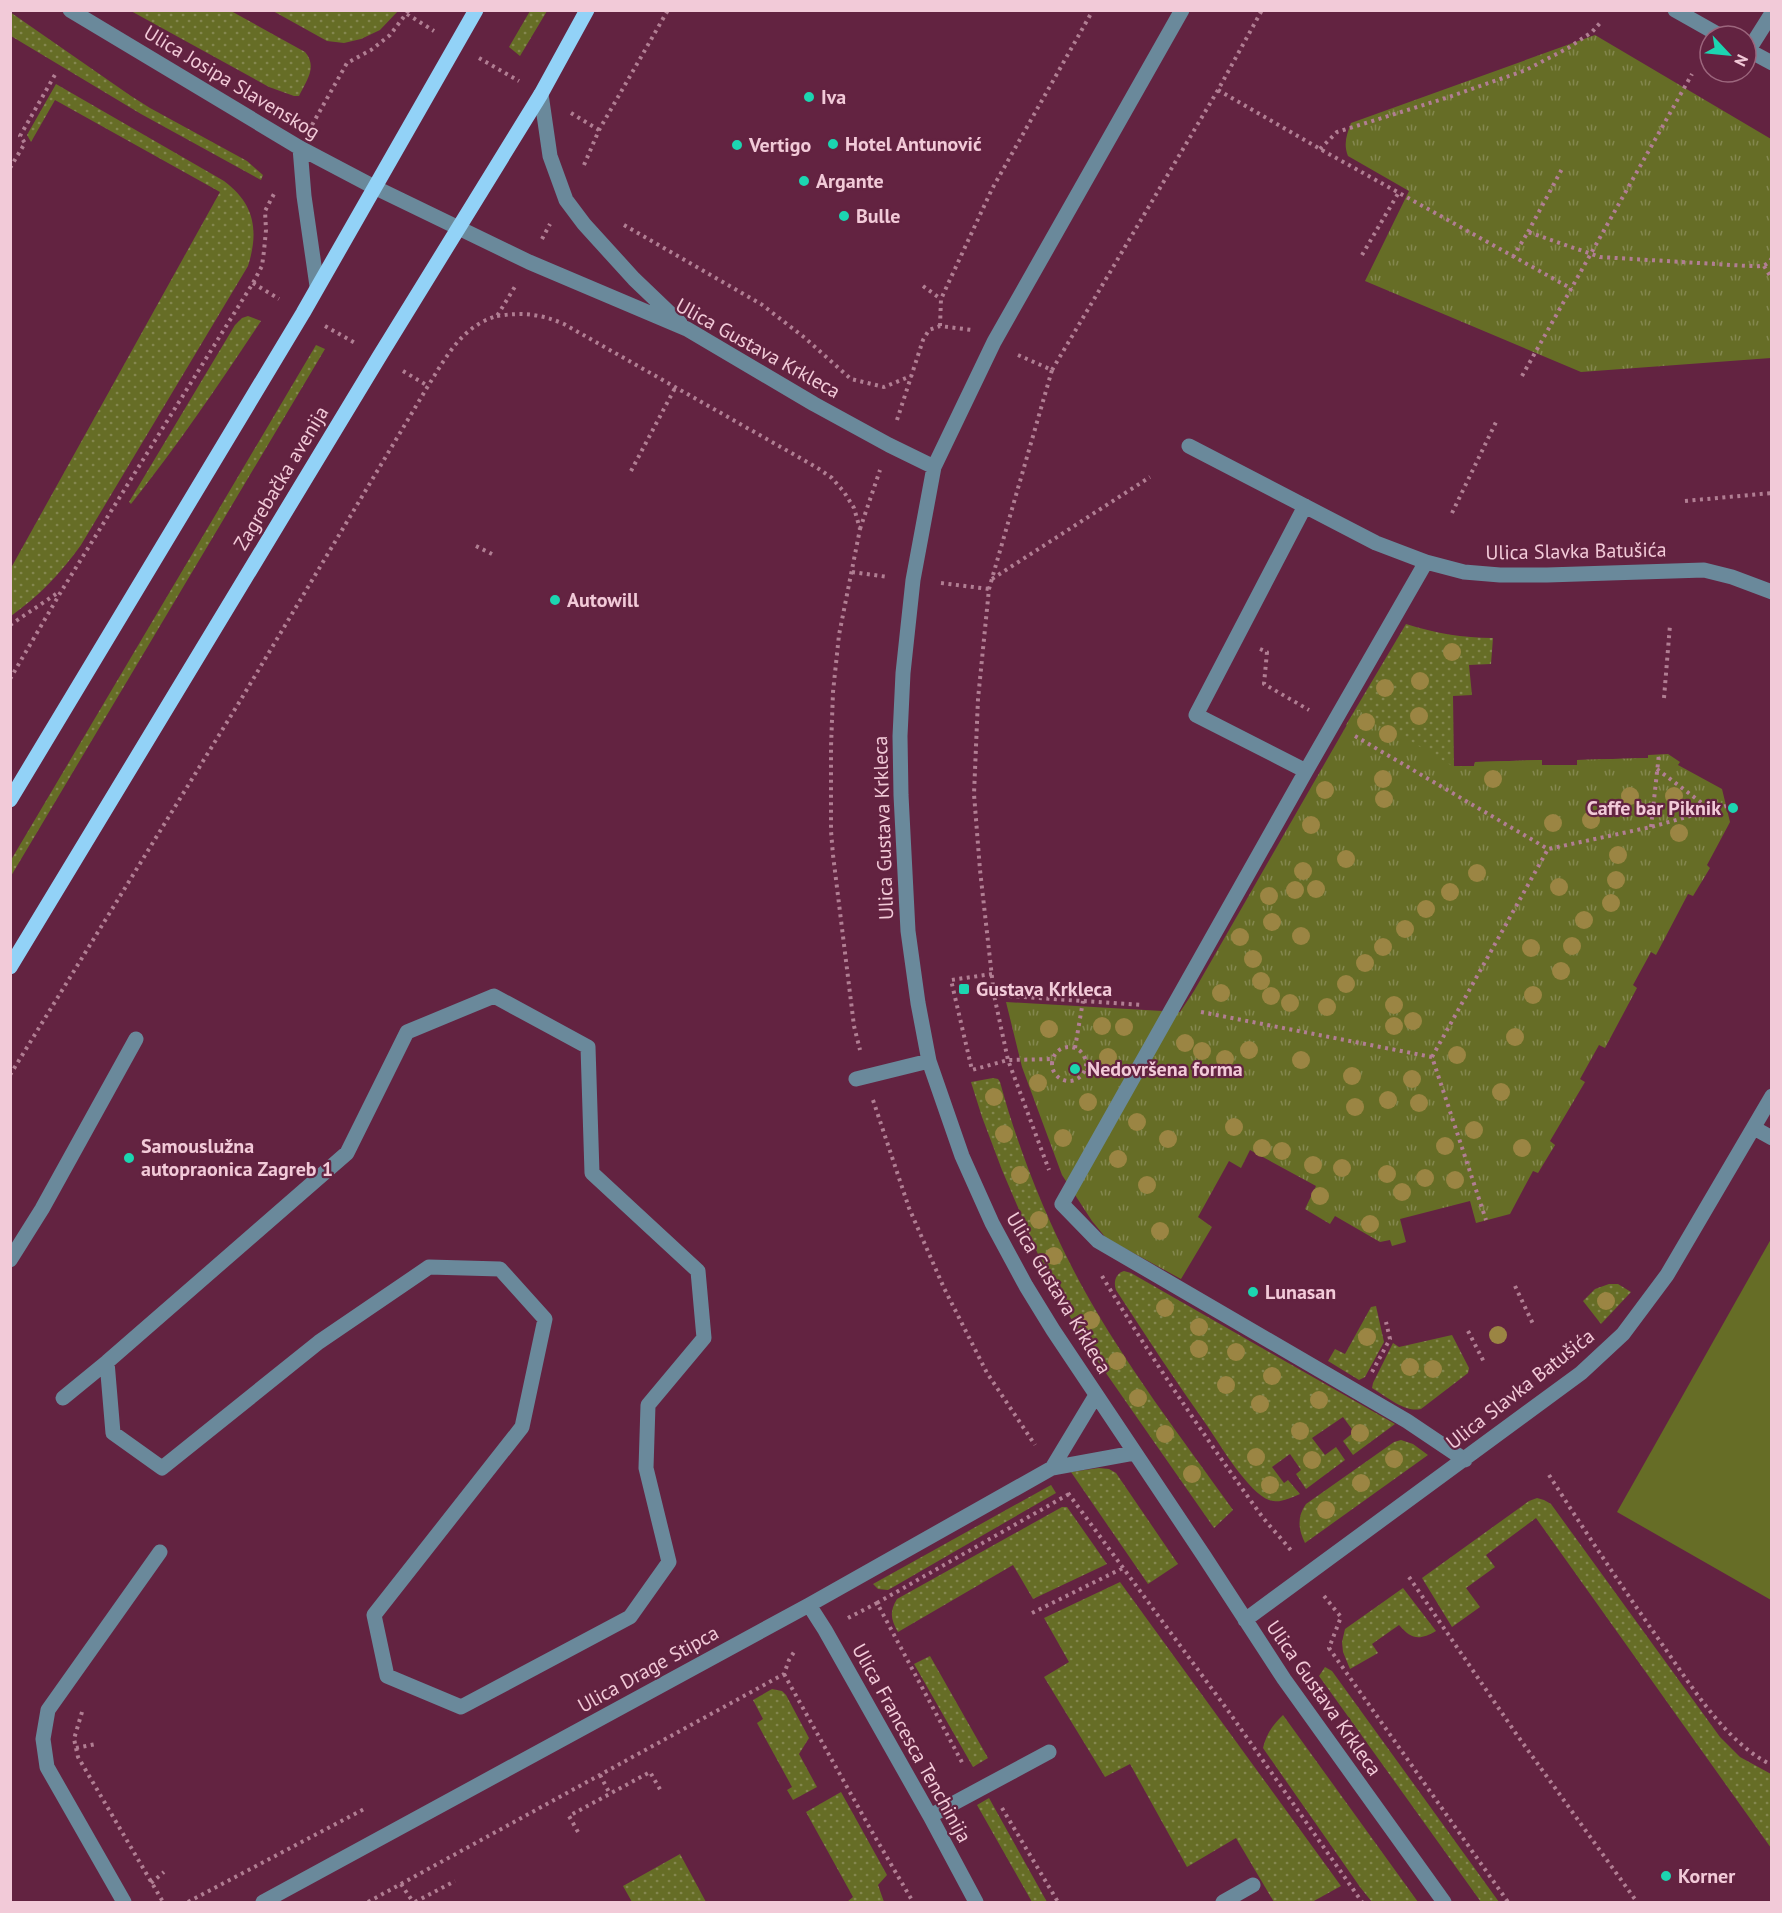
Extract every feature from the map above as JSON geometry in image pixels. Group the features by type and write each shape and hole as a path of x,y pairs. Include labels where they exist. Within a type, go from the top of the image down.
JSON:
{"main road":[{"path":"10,800 137,591 317,286 476,10"},
{"name":"Zagrebačka avenija","path":"10,967 541,94 587,10"}],"street":[{"name":"Ulica Josipa Slavenskog","path":"70,10 300,148 374,187 459,227"},
{"name":"Ulica Gustava Krkleca","path":"1182,10 994,342 934,467 913,580 903,673 900,736 908,931 929,1061 962,1156 992,1223 1026,1286 1284,1679 1444,1902"},
{"path":"1675,10 1700,24"},
{"path":"1758,34 1772,13"},
{"path":"1758,56 1772,63"},
{"path":"541,94 550,156 566,200 584,224 634,279 687,329"},
{"path":"300,148 304,196 317,286"},
{"name":"Ulica Gustava Krkleca","path":"459,227 529,262 687,329 823,409 934,467"},
{"name":"Ulica Slavka Batušića","path":"1189,446 1376,543 1426,562 1464,572 1547,575 1704,570 1732,577 1772,592"},
{"path":"1305,506 1196,715 1306,771"},
{"path":"1426,562 1062,1204 1098,1241 1407,1421 1465,1460"},
{"path":"63,1398 108,1362 347,1153 407,1032 494,996 588,1047 592,1173 698,1271 704,1338 648,1405 646,1468 669,1562 630,1617 461,1707 387,1676 374,1615 522,1427 545,1319 500,1269 429,1267 319,1342 162,1468 113,1433 108,1362"},
{"path":"10,1260 42,1209 136,1039"},
{"path":"856,1079 929,1061"},
{"name":"Ulica Slavka Batušića","path":"1245,1620 1581,1373 1623,1334 1667,1275 1772,1096"},
{"path":"1754,1128 1772,1138"},
{"name":"Ulica Drage Stipca","path":"1052,1468 1096,1395"},
{"name":"Ulica Drage Stipca","path":"263,1902 809,1605 1052,1468 1134,1453"},
{"path":"124,1902 47,1767 43,1738 48,1710 160,1551"},
{"name":"Ulica Francesca Tenchinija","path":"809,1605 930,1816 976,1902"},
{"path":"930,1816 1049,1752"},
{"path":"1223,1902 1253,1885"}],"path":[{"path":"583,173 584,162 599,130 668,10"},
{"path":"940,326 941,299 992,189 1093,10"},
{"path":"1062,1204 1008,1060 994,995 974,794 978,699 989,589 1052,370 1218,90 1262,10"},
{"path":"327,99 347,63 371,50 390,35 408,12 416,20"},
{"path":"1320,149 1337,132 1526,70 1568,48 1600,24"},
{"path":"495,68 509,76"},
{"path":"10,168 25,143 20,136 56,73"},
{"path":"1522,376 1692,74"},
{"path":"1218,90 1572,289"},
{"path":"574,115 599,130"},
{"path":"1513,257 1563,167"},
{"path":"10,679 62,590 253,283 262,266 266,230 265,211 277,190"},
{"path":"1362,255 1399,192"},
{"path":"614,220 761,304 805,338 851,379 884,387 912,376"},
{"path":"1528,232 1600,257 1764,266 1772,258"},
{"path":"1764,266 1772,279"},
{"path":"253,283 278,298"},
{"path":"923,286 941,299"},
{"path":"497,316 504,304"},
{"path":"10,1075 240,701 428,386 454,345 470,329 488,319 515,313 547,317 564,324 832,478 854,508 860,529"},
{"path":"326,326 337,333"},
{"path":"904,400 923,340 929,330 940,326 971,330"},
{"path":"1018,355 1052,370"},
{"path":"414,378 428,386"},
{"path":"632,471 675,388"},
{"path":"1452,513 1497,420"},
{"path":"992,579 1150,477"},
{"path":"1685,501 1772,493"},
{"path":"854,1026 831,831 831,747 833,692 839,635 860,529 869,503"},
{"path":"476,546 492,554"},
{"path":"852,572 889,577"},
{"path":"941,583 989,589"},
{"path":"10,625 62,590"},
{"path":"1664,698 1670,626"},
{"path":"1237,636 1267,652 1264,684 1548,849 1651,827 1726,806"},
{"path":"1651,827 1659,754"},
{"path":"1657,769 1712,811"},
{"path":"1486,1220 1432,1057 1548,849"},
{"path":"992,974 951,980 972,1070 1008,1060 1053,1059"},
{"path":"994,995 1173,1007 1432,1057"},
{"path":"1075,1048 1083,1001"},
{"path":"1064,1047 1075,1048 1084,1054 1085,1070 1077,1079 1066,1081 1056,1075 1053,1070 1053,1059 1064,1047"},
{"path":"878,1116 909,1208 944,1288 987,1373 1037,1448"},
{"path":"1099,1272 1147,1350 1205,1435 1263,1517 1291,1551"},
{"path":"1515,1286 1534,1326"},
{"path":"1360,1393 1390,1339 1386,1322"},
{"path":"1468,1331 1485,1364"},
{"path":"1549,1475 1612,1572 1692,1687 1727,1731 1747,1750 1772,1765"},
{"path":"845,1620 1069,1494 1229,1712 1362,1902"},
{"path":"1032,1613 1122,1568"},
{"path":"1408,1577 1517,1735 1637,1902"},
{"path":"1321,1592 1341,1617 1329,1648 1508,1902"},
{"path":"877,1603 982,1788 1058,1902"},
{"path":"368,1902 784,1674 794,1652"},
{"path":"784,1674 913,1902"},
{"path":"86,1705 74,1739 78,1757 163,1902"},
{"path":"76,1748 96,1744"},
{"path":"578,1832 569,1816 650,1772 661,1791"},
{"path":"600,1775 610,1794"},
{"path":"188,1902 366,1808"},
{"path":"151,1882 164,1872"},
{"path":"401,1884 414,1902 455,1881"}],"green space":[{"path":"398,10 380,30 361,39 344,43 327,41 273,11"},
{"path":"131,11 231,11 305,52 311,63 310,74 299,96 294,96 269,87"},
{"path":"530,11 547,11 520,56 509,47"},
{"path":"10,12 150,108 247,161 263,175 261,180 141,114 11,36"},
{"path":"1595,35 1771,139 1771,358 1581,372 1365,281 1409,191 1348,156 1346,143 1351,123"},
{"path":"56,84 224,181 242,199 248,209 252,219 253,241 248,266 81,545 49,583 11,616 11,568 220,192 55,100 31,142 27,135"},
{"path":"248,316 261,321 198,414 131,504 129,502 235,325"},
{"path":"316,345 325,349 11,876 11,860"},
{"path":"1406,624 1449,634 1493,638 1491,664 1469,665 1472,695 1453,696 1454,766 1474,766 1475,762 1542,760 1542,765 1577,765 1577,760 1648,758 1571,839 1346,725"},
{"path":"1356,709 1454,767 1474,766 1475,762 1542,760 1542,765 1577,765 1577,760 1648,758 1648,755 1668,754 1680,762 1678,765 1722,789 1730,822 1707,865 1710,868 1693,896 1688,894 1656,955 1651,952 1633,985 1637,988 1605,1048 1599,1045 1580,1079 1585,1082 1550,1141 1555,1145 1538,1173 1533,1171 1510,1214 1476,1223 1470,1201 1400,1219 1406,1242 1392,1246 1390,1240 1380,1242 1335,1216 1330,1224 1305,1209 1316,1186 1250,1150 1241,1168 1229,1161 1198,1217 1212,1227 1181,1279 1106,1238 1062,1175 1022,1067 1006,1002 1180,1012"},
{"path":"993,1078 1000,1082 1016,1135 1036,1187 1058,1239 1083,1288 1136,1373 1233,1510 1214,1528 1085,1343 1049,1280 1002,1170 971,1082"},
{"path":"1771,1239 1771,1600 1617,1512"},
{"path":"1124,1271 1395,1424 1353,1455 1343,1441 1354,1432 1343,1417 1312,1438 1325,1455 1336,1447 1345,1460 1306,1489 1296,1474 1301,1470 1290,1454 1272,1467 1284,1483 1288,1480 1300,1494 1277,1501 1261,1496 1244,1479 1227,1456 1116,1290 1116,1278"},
{"path":"1609,1284 1618,1284 1631,1292 1601,1324 1583,1301 1595,1289"},
{"path":"1376,1306 1384,1342 1365,1377 1359,1380 1328,1361 1335,1349 1345,1354 1371,1307"},
{"path":"1452,1335 1469,1368 1468,1373 1421,1409 1415,1410 1402,1406 1372,1388 1393,1343 1399,1347"},
{"path":"1401,1440 1413,1444 1428,1455 1305,1543 1300,1523 1306,1504 1394,1442"},
{"path":"1109,1469 1116,1473 1178,1564 1148,1584 1071,1472"},
{"path":"1051,1485 1056,1493 888,1590 878,1589 873,1584"},
{"path":"1537,1498 1551,1504 1720,1737 1740,1757 1771,1774 1771,1848 1536,1518 1486,1555 1495,1567 1466,1588 1480,1607 1452,1627 1422,1578 1529,1501"},
{"path":"1062,1507 1067,1507 1107,1564 1033,1599 1013,1565 898,1632 892,1616 897,1599"},
{"path":"1120,1582 1341,1886 1312,1902 1274,1902 1236,1838 1187,1867 1130,1764 1105,1777 1044,1677 1069,1662 1044,1618"},
{"path":"1403,1588 1436,1631 1416,1637 1411,1636 1399,1625 1372,1644 1378,1653 1350,1669 1343,1652 1342,1642 1345,1629"},
{"path":"930,1656 988,1758 973,1767 914,1664"},
{"path":"1325,1667 1332,1671 1499,1902 1481,1902 1319,1676"},
{"path":"772,1689 782,1691 786,1695 809,1738 799,1754 817,1787 793,1800 787,1790 792,1787 757,1723 763,1719 753,1700"},
{"path":"1283,1715 1418,1902 1372,1902 1360,1887 1263,1748 1270,1730"},
{"path":"841,1792 887,1875 878,1885 884,1902 847,1902 853,1897 806,1812"},
{"path":"989,1798 1047,1902 1032,1902 977,1805"},
{"path":"680,1854 706,1902 632,1902 623,1886"}],"place":[{"name":"Iva","path":"809,97"},
{"name":"Hotel Antunović","path":"833,144"},
{"name":"Vertigo","path":"737,145"},
{"name":"Argante","path":"804,181"},
{"name":"Bulle","path":"844,216"},
{"name":"Autowill","path":"555,600"},
{"name":"Caffe bar Piknik","path":"1733,808"},
{"name":"Gustava Krkleca","path":"964,989"},
{"name":"Nedovršena forma","path":"1075,1069"},
{"name":"Samouslužna autopraonica Zagreb 1","path":"129,1158"},
{"name":"Lunasan","path":"1253,1292"},
{"name":"Korner","path":"1666,1876"}]}
